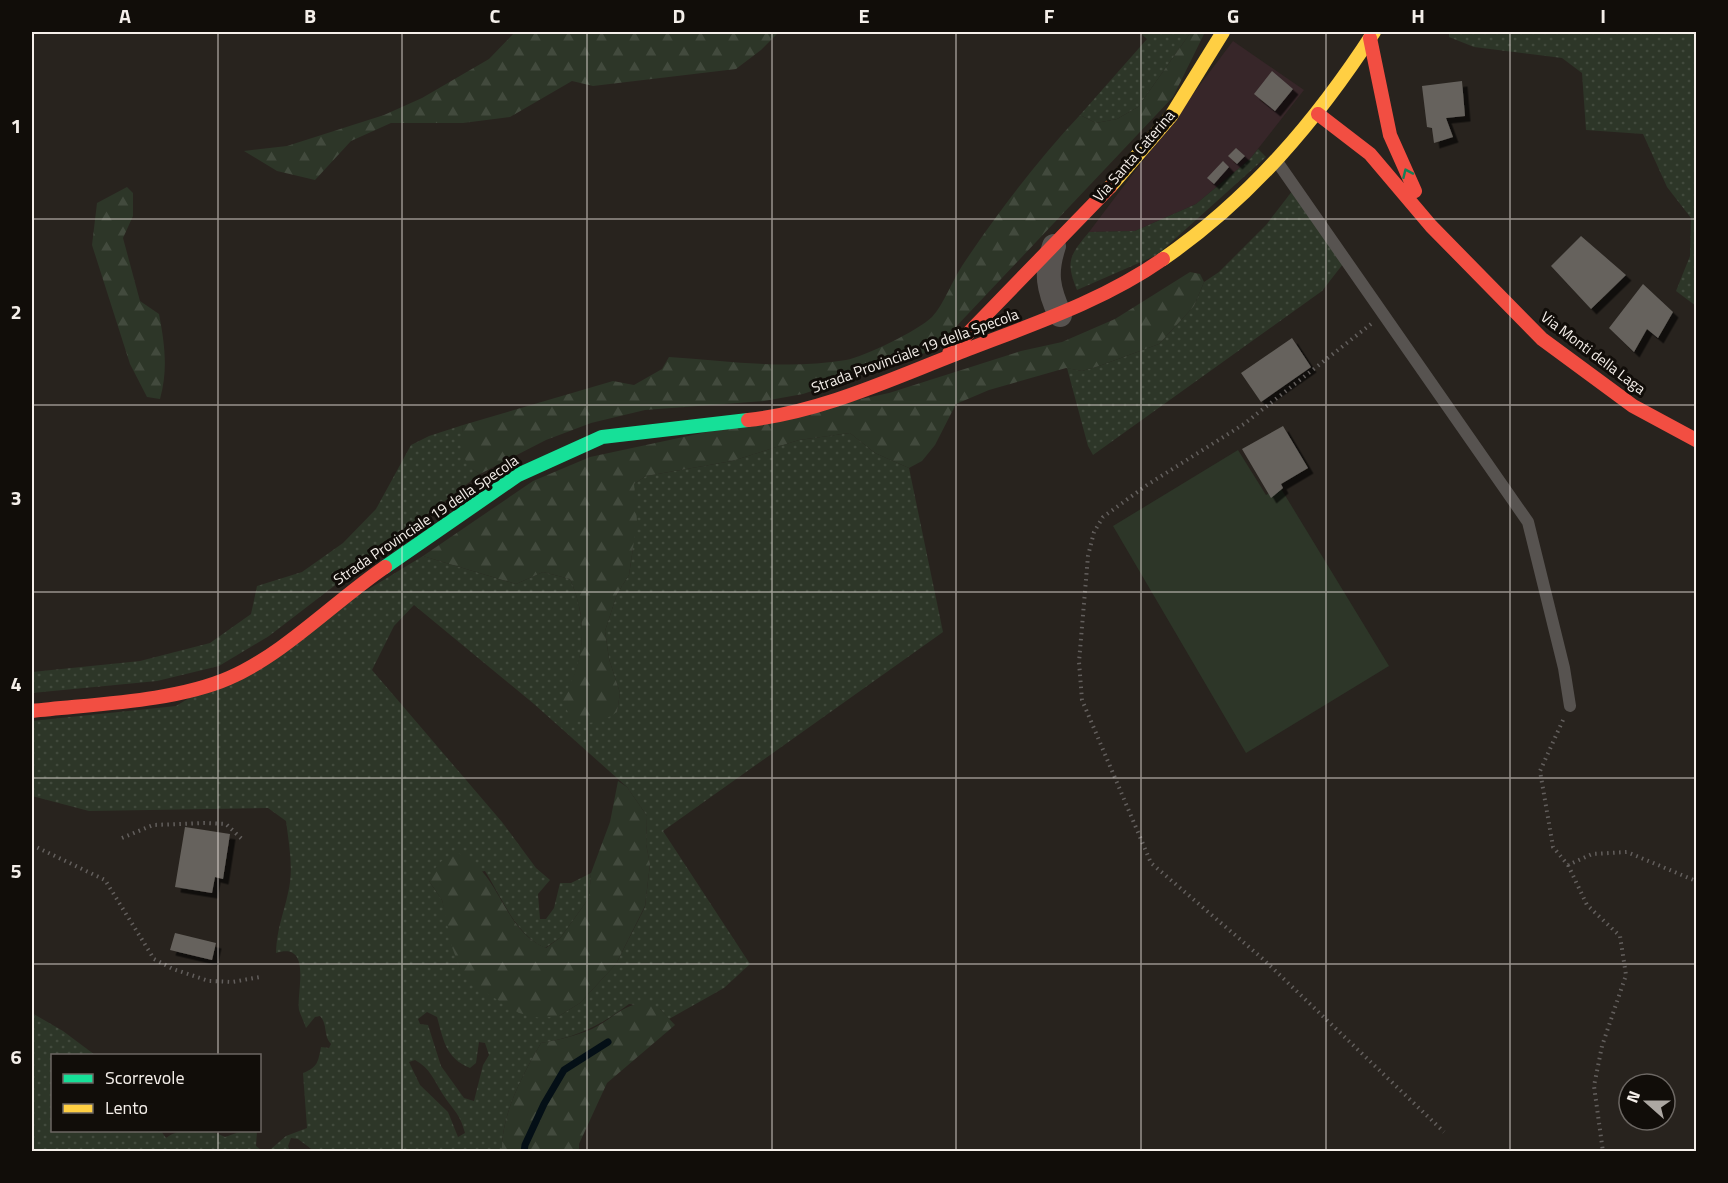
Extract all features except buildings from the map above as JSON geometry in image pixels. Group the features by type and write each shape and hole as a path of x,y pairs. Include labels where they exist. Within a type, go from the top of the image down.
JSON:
{"main road":[{"name":"Via Santa Caterina","path":"944,359 1112,185 1171,116 1223,32"},
{"name":"Strada Provinciale 19 della Specola","path":"32,711 177,693 229,678 274,652 346,594 518,475 602,437 766,418 847,396 1060,315 1141,276 1189,242 1236,203 1277,162 1318,114 1372,35"},
{"name":"Via Monti della Laga","path":"1372,35 1390,135 1431,226"},
{"name":"Via Monti della Laga","path":"1318,114 1370,154 1431,226 1542,339 1633,406 1696,440"}],"street":[{"name":"Via Santa Caterina","path":"1055,243 1047,270 1047,284 1060,315"},
{"name":"Via Santa Caterina","path":"1034,325 1024,316 1020,303 1022,293 1055,243"}],"lane":[{"path":"1277,162 1528,522 1564,668 1570,706"}],"path":[{"path":"1383,313 1244,424 1147,485 1103,517 1094,532 1089,556 1079,662 1082,700 1150,863 1263,959 1444,1132"},
{"path":"1570,706 1540,771 1553,847 1568,865 1587,905 1620,936 1626,975 1602,1046 1594,1086 1603,1152"},
{"path":"122,838 153,825 204,823 226,824 244,841"},
{"path":"32,845 105,880 154,959 172,969 209,981 232,982 261,976"},
{"path":"1568,865 1592,854 1627,852 1696,881"}],"shaded area":[{"path":"1233,41 1304,90 1250,159 1196,204 1135,231 1089,232"}],"green space":[{"path":"515,32 779,32 761,50 736,69 593,86 572,81 510,117 463,123 391,123 351,141 315,180 277,171 244,151 287,146 384,115 422,98 489,59"},
{"path":"1139,32 1191,32 1138,107 1117,119 1096,123 1080,115 1147,39"},
{"path":"1191,32 1205,32 1173,97 934,350 803,394 764,401 645,410 591,423 546,440 480,474 465,459 462,447 463,425 613,381 634,385 662,369 669,357 758,364 824,363 865,354 916,329 936,312 962,266 989,227 1033,169 1080,115 1096,123 1117,119 1138,107"},
{"path":"1449,32 1696,32 1696,306 1676,291 1690,256 1691,218 1667,187 1643,134 1586,130 1582,73 1562,58 1474,47 1449,37"},
{"path":"1258,149 1266,157 1157,255 1077,290 1071,272 1071,259 1089,232 1135,231 1196,204 1250,159"},
{"path":"127,187 133,193 133,216 123,238 140,301 159,314 163,336 165,368 160,399 147,397 130,364 92,245 97,203"},
{"path":"1293,190 1343,264 1322,291 1093,455 1088,446 1067,368 1082,371 1159,344 1194,306 1204,282 1219,272 1266,225"},
{"path":"1190,272 1200,274 1204,282 1194,306 1159,344 1099,366 1082,371 1066,368 989,390 956,404 935,445 922,461 909,468 875,453 850,433 799,440 732,461 646,476 634,484 637,521 629,575 617,594 605,631 609,659 620,693 617,712 600,721 589,723 571,719 562,699 576,670 582,640 580,609 570,579 543,572 516,584 423,556 533,481 590,457 889,393 1021,351 1062,342 1115,319"},
{"path":"463,425 467,459 480,474 269,636 219,666 157,681 32,693 32,672 140,661 210,643 251,614 257,586 302,572 343,543 376,509 411,445 429,436"},
{"path":"850,433 875,453 909,468 943,632 663,831 750,964 724,988 669,1019 660,1009 629,1004 588,1030 541,1043 514,1095 505,1123 502,1151 314,1151 298,1139 291,1138 288,1146 290,1151 32,1151 32,1013 63,1031 94,1054 51,1054 51,1132 162,1132 166,1138 180,1132 210,1132 225,1137 239,1132 257,1132 256,1146 261,1150 271,1149 286,1136 307,1128 303,1073 312,1069 319,1057 321,1047 329,1048 331,1044 320,1016 315,1017 306,1028 299,1010 300,971 299,961 295,954 287,951 276,953 291,875 286,821 268,808 89,811 32,796 32,721 176,706 423,556 516,584 543,572 570,579 580,609 582,640 576,670 563,699 617,712 620,693 609,659 605,631 617,594 629,575 633,548 634,484 646,476 732,461 799,440","holes":["414,605 534,704 627,787 647,816 646,844 650,864 645,907 616,964 580,1003 559,1016 460,968 442,900 429,881 485,871 517,924 534,942 545,948 561,937 589,898 591,873 571,883 560,883 554,908 546,919 540,919 538,894 550,880 536,868 502,822 372,670 394,626","427,1012 437,1017 446,1047 462,1064 470,1068 476,1063 479,1042 485,1043 489,1055 483,1065 474,1101 464,1098 441,1066 428,1025 420,1024 418,1019","415,1060 434,1079 458,1116 465,1133 458,1137 448,1112 420,1085 409,1062"]},
{"path":"1238,450 1266,495 1280,487 1389,666 1246,753 1113,526"},
{"path":"618,781 627,787 647,816 646,844 650,864 645,906 616,964 580,1003 559,1016 540,1018 519,1013 470,983 460,968 452,947 442,900 429,881 431,875 440,863 458,853 473,862 484,874 519,928 546,948 561,937 589,898 591,873 610,822"},
{"path":"647,1002 660,1009 675,1025 607,1083 579,1144 579,1151 502,1151 505,1123 514,1095 541,1043 567,1038 592,1029 624,1009"}],"waterway":[{"path":"524,1152 544,1104 564,1070 608,1042"}],"traffic: fast":[{"path":"385,567 518,475 602,437 748,420"}],"traffic: slow":[{"path":"1110,187 1171,116 1223,32"},
{"path":"1163,259 1225,211 1280,156 1329,96 1374,32"}],"traffic: jam":[{"path":"1370,38 1390,135 1415,191"},
{"path":"1318,114 1370,154 1431,226 1542,339 1633,406 1696,440"},
{"path":"949,353 1110,187"},
{"path":"748,420 801,410 880,384 1089,301 1139,275 1163,259"},
{"path":"32,711 158,697 207,686 229,678 289,642 385,567"}]}
